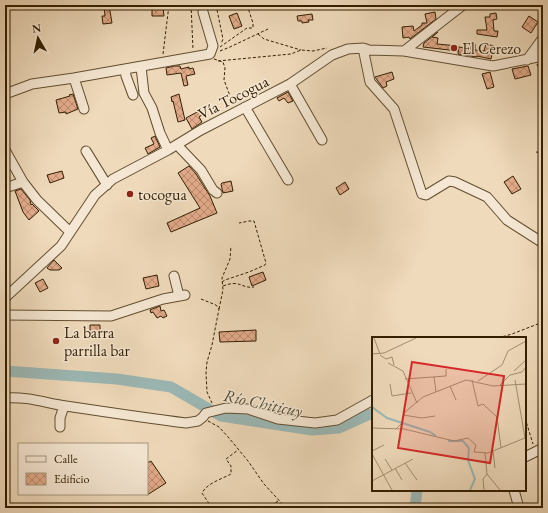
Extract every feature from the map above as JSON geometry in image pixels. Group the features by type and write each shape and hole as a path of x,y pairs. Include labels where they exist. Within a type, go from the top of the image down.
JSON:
{"street":[{"path":"404,51 463,5"},
{"path":"5,94 32,84 141,67 210,54 213,46 203,12"},
{"path":"535,58 543,38"},
{"path":"363,48 370,82 394,109 422,194 426,195 449,181 455,182 487,198 507,220 543,243"},
{"name":"Vía Tocogua","path":"5,299 61,246 95,195 113,179 168,150 201,130 290,84 332,55 348,49 363,48 369,50 404,51 493,66 535,58"},
{"path":"141,67 144,93 152,108 160,133 168,150"},
{"path":"125,69 133,95"},
{"path":"74,78 84,109"},
{"path":"290,84 322,140"},
{"path":"245,108 288,180"},
{"path":"178,144 180,148 202,170 213,190 217,193"},
{"path":"5,150 24,182 37,200 70,232"},
{"path":"86,151 106,185"},
{"path":"5,188 24,182"},
{"path":"5,315 111,316 163,299 182,295 174,276"},
{"path":"5,398 35,400 64,406 186,424 198,421 206,415 223,409 248,409 278,419 316,423 338,420 372,401"},
{"path":"60,427 60,418 64,406"},
{"path":"526,456 543,448"},
{"path":"514,491 519,508"}],"path":[{"path":"162,63 169,5"},
{"path":"191,5 192,45 194,57"},
{"path":"216,5 223,34 222,42"},
{"path":"236,112 224,80 225,68 223,62 206,57 247,28 253,28 252,19 247,5"},
{"path":"210,54 230,47 268,29"},
{"path":"257,34 264,39 301,50 313,51 333,47"},
{"path":"218,61 290,54 301,50"},
{"path":"535,58 543,84"},
{"path":"536,152 543,153"},
{"path":"222,282 250,272 265,265 266,263 254,221 238,223"},
{"path":"223,409 212,403 208,396 205,382 206,362 212,345 223,286 223,274 231,255 231,246"},
{"path":"223,286 236,283 248,288 254,287"},
{"path":"201,299 216,305 219,309"},
{"path":"502,337 543,322"},
{"path":"206,415 254,468 264,484 286,508"},
{"path":"526,422 534,452"},
{"path":"212,508 202,493 213,483 231,474 231,466 226,459 238,450"},
{"path":"267,508 278,501"}],"building":[{"path":"104,5 109,5 112,23 103,24 102,16 105,16"},
{"path":"163,7 164,16 152,16 152,8"},
{"path":"435,12 436,19 410,39 409,37 403,38 402,27 413,26 414,31 422,25 422,23 427,23 425,14"},
{"path":"237,13 242,26 234,29 229,16"},
{"path":"496,13 497,19 493,20 494,31 498,31 497,37 477,34 477,30 487,30 485,17 490,17 490,14"},
{"path":"312,14 313,20 308,20 309,22 302,23 302,21 298,21 297,16"},
{"path":"529,16 538,22 531,33 522,27"},
{"path":"438,32 432,37 438,38 437,44 458,46 458,51 423,47 424,43"},
{"path":"470,44 475,44 475,50 484,51 486,44 494,46 491,59 458,54 459,47 470,49"},
{"path":"180,66 181,69 189,67 189,69 193,68 195,74 186,76 188,85 184,86 181,73 167,75 166,68"},
{"path":"528,66 531,75 515,79 512,69"},
{"path":"392,72 394,79 386,82 387,86 383,88 375,77"},
{"path":"490,72 494,87 487,89 482,74"},
{"path":"288,92 293,101 288,103 284,98 279,101 277,98"},
{"path":"73,94 78,109 66,114 66,112 59,113 56,100"},
{"path":"179,94 185,120 178,122 171,97"},
{"path":"199,111 202,115 199,117 202,122 192,129 186,118"},
{"path":"155,136 160,147 148,154 145,148 154,144 151,138"},
{"path":"189,166 210,196 217,213 171,232 167,223 200,208 178,173"},
{"path":"62,171 64,178 50,183 47,175"},
{"path":"513,176 521,189 512,194 504,182"},
{"path":"231,181 233,191 223,193 221,184"},
{"path":"345,182 349,189 340,195 336,188"},
{"path":"21,189 30,200 31,205 32,204 39,211 29,220 23,212 15,191"},
{"path":"54,260 62,268 59,270 50,270 47,268"},
{"path":"263,272 266,280 252,286 249,277"},
{"path":"157,275 159,286 146,289 143,278"},
{"path":"43,279 48,288 40,292 35,283"},
{"path":"160,306 161,311 164,310 167,316 157,318 153,312 151,313 150,310"},
{"path":"90,325 100,325 100,335 90,335"},
{"path":"256,330 256,341 220,342 219,332"},
{"path":"151,461 166,483 148,494 148,462"}],"waterway":[{"name":"Río Chiticuy","path":"5,371 117,379 171,387 221,416 312,430 339,428 370,414 372,415"},
{"name":"Río Chiticuy","path":"415,508 417,491"}],"place":[{"name":"El Cerezo","path":"454,48"},
{"name":"tocogua","path":"130,194"},
{"name":"La barra parrilla bar","path":"56,341"}]}
